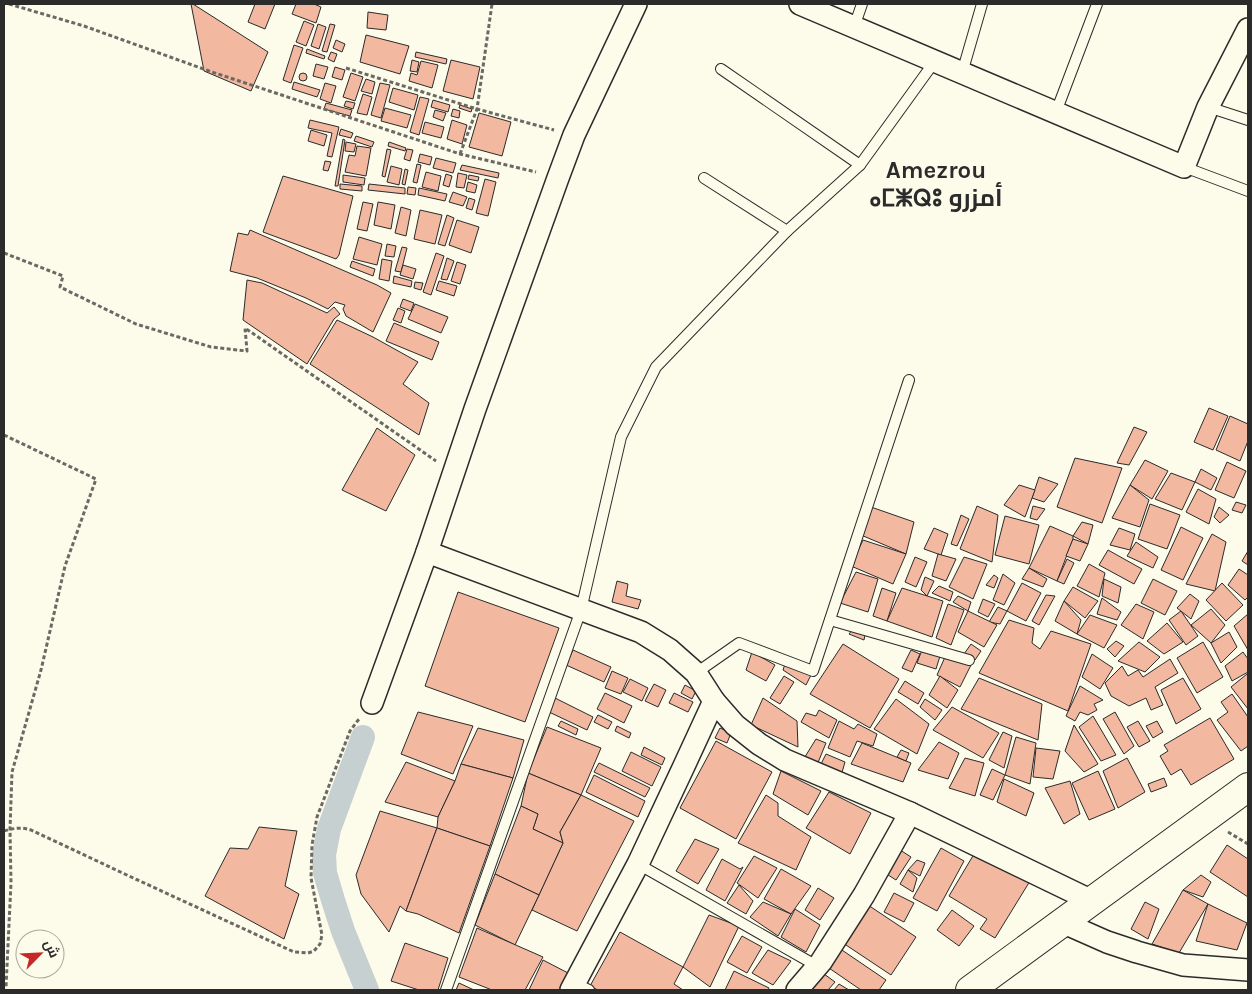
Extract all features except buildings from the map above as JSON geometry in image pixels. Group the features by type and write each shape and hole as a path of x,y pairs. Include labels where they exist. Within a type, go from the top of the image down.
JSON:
{"main road":[{"path":"970,990 1248,787"}],"street":[{"path":"372,703 558,178 574,136 636,4"},
{"path":"800,4 1184,166 1208,107 1248,29"},
{"path":"427,552 641,632 670,650 696,673 714,700 735,725 759,744 785,760 910,813 1092,902"},
{"path":"578,988 714,700"},
{"path":"797,990 817,966 864,895 910,813"},
{"path":"1064,923 1114,944 1183,965 1248,970"}],"lane":[{"path":"854,27 862,4"},
{"path":"962,73 982,4"},
{"path":"1056,112 1097,4"},
{"path":"446,990 581,610 621,437 656,367 787,231 860,165 935,61"},
{"path":"721,69 860,165"},
{"path":"1208,107 1248,120"},
{"path":"1184,166 1248,191"},
{"path":"704,178 787,231"},
{"path":"696,673 739,643 813,671 909,380"},
{"path":"830,620 969,660"},
{"path":"638,864 817,966"}],"path":[{"path":"8,4 84,26 209,71 460,154 558,178"},
{"path":"460,154 477,109 492,4"},
{"path":"346,68 477,109 574,136"},
{"path":"4,253 63,276 60,287 136,324 211,347 247,351 245,328 422,450 452,474"},
{"path":"4,435 96,478 65,566 41,670 12,772 11,883 6,987 4,989"},
{"path":"4,831 25,828 31,830 294,952 308,953 314,951 320,944 322,935 311,878 312,845 317,817 350,731 372,703"}],"waterway":[{"path":"363,737 329,829 324,855 325,873 333,900 343,931 367,990"}],"district":[{"name":"Amezrou ⴰⵎⵥⵕⵓ أمزرو","path":"936,184"}]}
